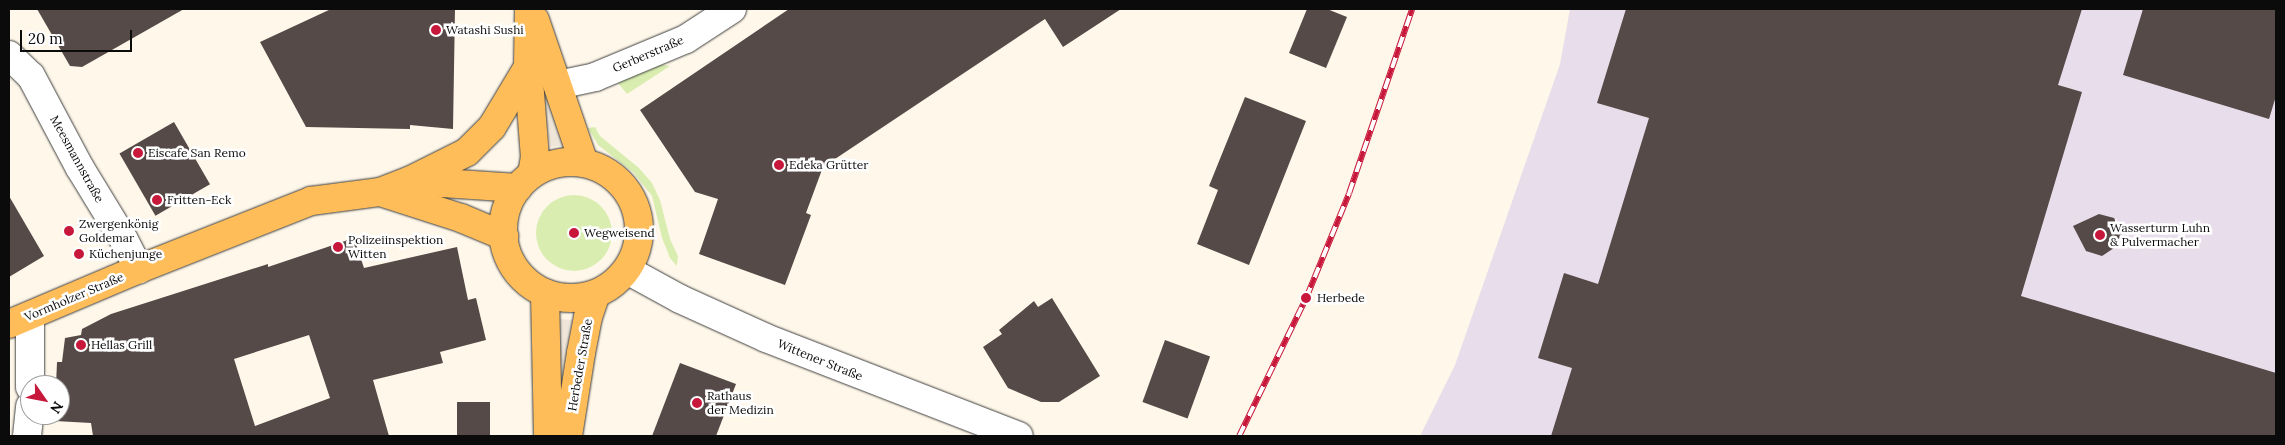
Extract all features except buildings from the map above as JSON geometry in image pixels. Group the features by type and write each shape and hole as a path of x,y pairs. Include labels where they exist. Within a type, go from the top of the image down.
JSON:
{"main road":[{"path":"409,181 525,181 561,162 584,163 605,170 623,185 634,204 640,226 637,249 627,270 613,284 596,294 570,298 544,293 528,283 515,268 506,251 504,236 506,208 525,181 535,157 528,67 530,9"},
{"path":"530,9 584,163"},
{"path":"380,192 409,181 467,152 492,127 528,67"},
{"path":"380,192 461,218 504,236"},
{"name":"Vormholzer Straße","path":"19,320 139,269 311,201 380,192"},
{"path":"544,293 548,436"},
{"name":"Herbeder Straße","path":"568,436 588,317 596,294"}],"street":[{"name":"Gerberstraße","path":"558,85 595,77 686,39 732,9"},
{"name":"Meesmannstraße","path":"9,55 31,76 80,168 124,240 139,269"},
{"name":"Wittener Straße","path":"627,270 680,299 757,334 845,370 1019,436"},
{"path":"19,320 28,375"}],"shaded area":[{"path":"1570,9 2276,9 2276,436 1420,436 1455,365 1560,64"},
{"path":"545,89 564,145 550,147 543,97"},
{"path":"559,319 574,320 564,392 560,395"}],"green space":[{"path":"657,64 670,66 627,94 618,83"},
{"path":"595,127 600,136 639,168 652,183 660,200 670,239 678,256 677,266 670,258 662,238 652,196 633,172 598,145 588,128"},
{"path":"574,195 589,198 601,206 609,218 612,233 609,248 601,260 589,268 574,271 559,268 547,260 539,248 536,233 539,218 547,206 559,198"}],"railway":[{"path":"1239,436 1306,298 1349,193 1412,9"}],"place":[{"name":"Watashi Sushi","path":"436,30"},
{"name":"Eiscafe San Remo","path":"138,153"},
{"name":"Edeka Grütter","path":"779,165"},
{"name":"Fritten-Eck","path":"157,200"},
{"name":"Zwergenkönig Goldemar","path":"69,231"},
{"name":"Wegweisend","path":"574,233"},
{"name":"Wasserturm Luhn & Pulvermacher","path":"2100,235"},
{"name":"Polizeiinspektion Witten","path":"338,247"},
{"name":"Küchenjunge","path":"79,254"},
{"name":"Herbede","path":"1306,298"},
{"name":"Hellas Grill","path":"81,345"},
{"name":"Rathaus der Medizin","path":"697,403"}]}
